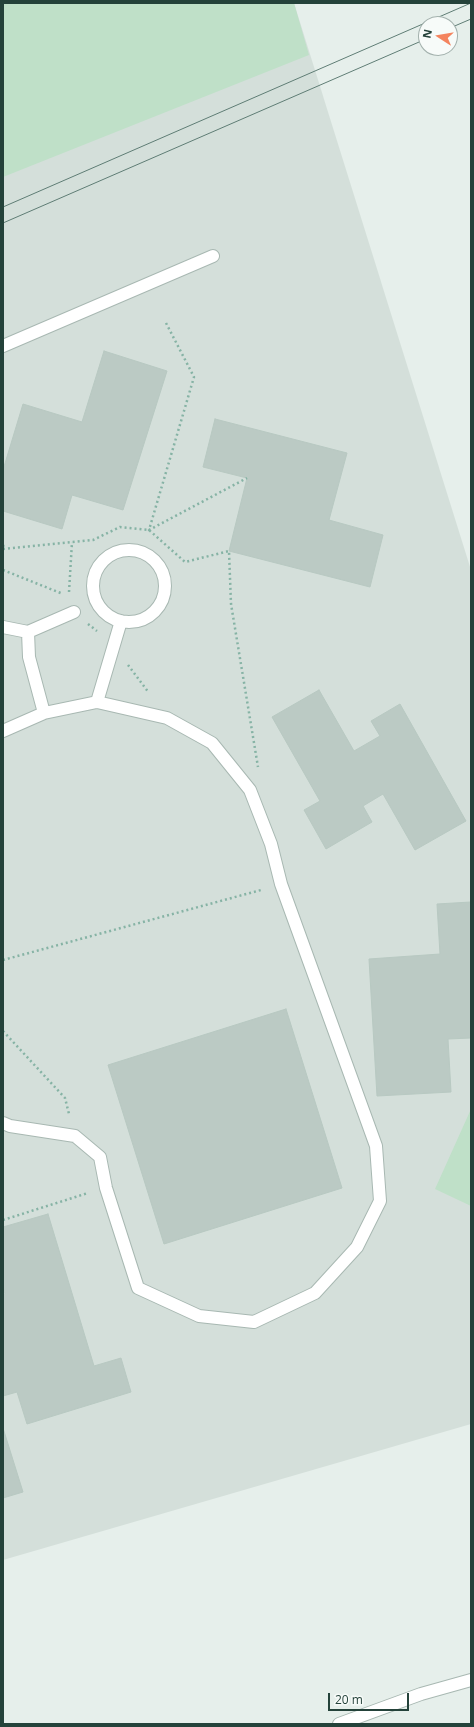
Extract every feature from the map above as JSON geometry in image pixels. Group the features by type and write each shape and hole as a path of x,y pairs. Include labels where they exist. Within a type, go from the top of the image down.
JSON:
{"street":[{"path":"3,346 213,256"},
{"path":"127,550 139,551 150,557 158,565 164,577 164,589 161,601 154,611 144,618 133,621 120,620 110,616 102,609 96,599 93,588 94,577 99,566 106,558 116,552 127,550"},
{"path":"3,627 28,632 74,612"},
{"path":"97,702 120,620"},
{"path":"28,632 29,657 44,713"},
{"path":"3,731 44,713 97,702 167,718 212,743 250,790 272,844 281,884 376,1146 380,1201 357,1247 315,1293 254,1322 199,1316 138,1288 106,1188 100,1157 74,1136 10,1126 3,1123"},
{"path":"339,1724 421,1694 471,1680"}],"path":[{"path":"149,530 194,377 166,323"},
{"path":"149,530 247,478"},
{"path":"3,545 4,549 93,540 120,527 149,530 170,547 185,562 229,551 231,604 259,774"},
{"path":"3,570 69,597"},
{"path":"3,960 281,884"},
{"path":"3,1031 65,1098 74,1136"},
{"path":"3,1220 106,1188"}],"shaded area":[{"path":"3,3 294,3 471,570 471,1424 3,1560"}],"green space":[{"path":"3,3 294,3 309,55 3,177"},
{"path":"471,1109 471,1206 435,1189"}],"building":[{"path":"104,351 167,371 123,510 72,495 62,529 3,511 3,470 23,404 82,422"},
{"path":"215,419 347,453 329,520 383,535 370,587 229,551 247,478 203,467"},
{"path":"319,690 354,751 380,736 371,721 400,704 466,821 415,850 383,794 363,806 372,822 326,849 304,810 320,801 272,717"},
{"path":"471,902 471,1038 448,1039 451,1092 377,1096 369,959 440,954 437,904"},
{"path":"286,1009 342,1188 164,1244 108,1065"},
{"path":"48,1214 94,1366 121,1358 131,1392 27,1424 17,1392 3,1396 3,1295 5,1294 3,1287 3,1227"},
{"path":"3,1428 23,1492 3,1498"}],"tram line":[{"path":"3,207 471,3"},
{"path":"458,25 471,19"},
{"path":"3,223 418,42"}]}
